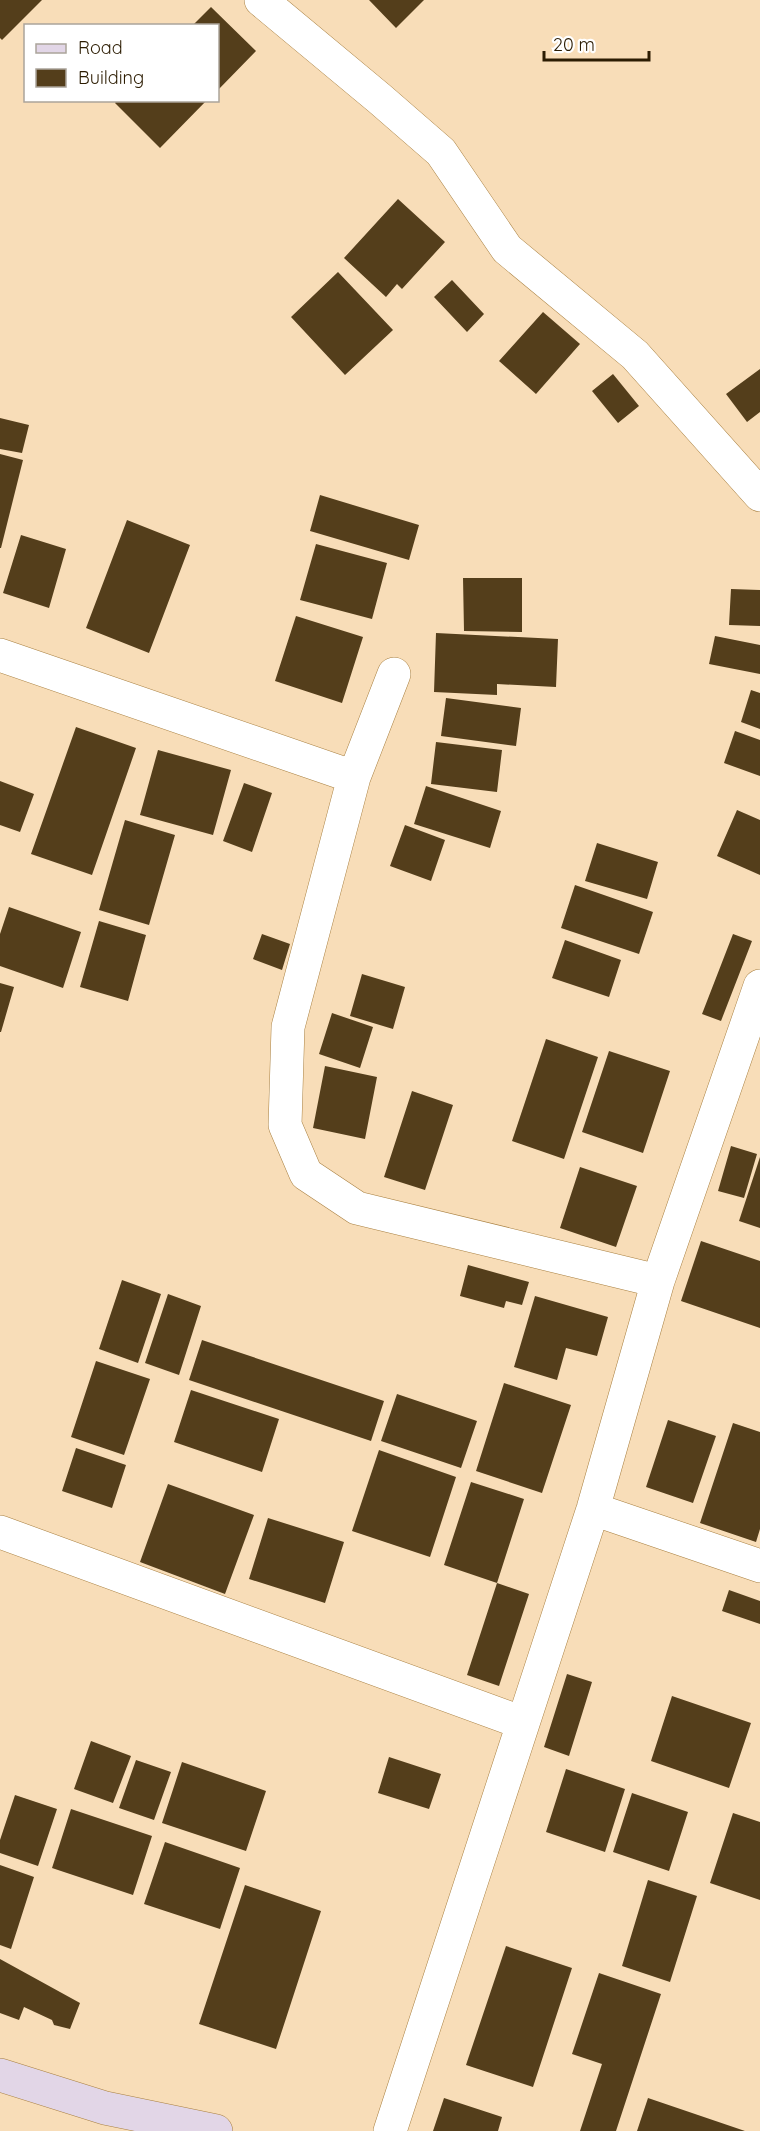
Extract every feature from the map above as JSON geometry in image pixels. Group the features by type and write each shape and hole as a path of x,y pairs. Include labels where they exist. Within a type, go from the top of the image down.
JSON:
{"street":[{"path":"261,0 441,152 507,249 635,355 760,495"},
{"path":"0,655 354,777"},
{"path":"394,674 354,777 288,1027 285,1125 306,1174 357,1208 658,1281"},
{"path":"390,2131 593,1509 658,1281 760,986"},
{"path":"593,1509 760,1566"},
{"path":"0,1532 523,1723"},
{"path":"0,2074 105,2108 216,2131"}],"building":[{"path":"0,0 42,0 2,40 0,38"},
{"path":"369,0 424,0 396,28"},
{"path":"211,7 256,51 219,89 219,24 194,24"},
{"path":"116,102 205,102 160,148"},
{"path":"398,199 445,242 402,289 397,284 386,297 344,258"},
{"path":"338,272 393,330 345,375 291,317"},
{"path":"452,280 484,314 467,332 434,297"},
{"path":"543,312 580,344 536,394 499,361"},
{"path":"760,369 760,412 747,422 726,394"},
{"path":"613,374 639,406 618,423 592,391"},
{"path":"0,418 29,425 22,453 0,449"},
{"path":"0,454 23,460 1,548 0,548"},
{"path":"320,495 419,525 409,560 310,531"},
{"path":"127,520 190,545 149,653 86,628"},
{"path":"21,535 66,549 49,608 3,593"},
{"path":"316,544 387,563 372,619 300,600"},
{"path":"463,578 522,578 522,632 464,631"},
{"path":"731,589 760,590 760,626 729,625"},
{"path":"296,616 363,637 342,703 275,681"},
{"path":"436,633 558,639 556,687 497,684 497,695 434,692"},
{"path":"715,636 760,645 760,674 709,664"},
{"path":"751,690 760,693 760,729 741,722"},
{"path":"446,698 521,708 516,746 441,736"},
{"path":"76,727 136,748 92,875 31,854"},
{"path":"735,731 760,740 760,776 724,763"},
{"path":"436,742 502,750 497,792 431,784"},
{"path":"158,750 231,770 213,835 140,815"},
{"path":"0,781 34,794 20,832 0,825"},
{"path":"244,783 272,793 252,852 223,841"},
{"path":"426,786 501,811 490,848 414,824"},
{"path":"737,810 760,820 760,875 717,856"},
{"path":"125,820 175,835 149,925 99,910"},
{"path":"405,825 445,840 431,881 390,866"},
{"path":"597,843 658,862 647,899 585,881"},
{"path":"575,885 653,912 639,954 561,928"},
{"path":"9,907 81,932 63,988 0,966 0,934"},
{"path":"99,921 146,935 128,1001 80,987"},
{"path":"262,934 290,944 282,970 253,959"},
{"path":"733,934 752,941 721,1021 702,1014"},
{"path":"565,940 621,960 609,997 552,978"},
{"path":"362,974 405,987 393,1029 350,1016"},
{"path":"0,983 14,987 1,1032 0,1032"},
{"path":"332,1013 373,1027 360,1068 319,1054"},
{"path":"546,1039 598,1057 564,1159 512,1141"},
{"path":"609,1051 670,1071 643,1153 582,1132"},
{"path":"325,1066 377,1077 365,1139 313,1128"},
{"path":"412,1091 453,1105 425,1190 384,1177"},
{"path":"731,1146 757,1154 744,1198 718,1191"},
{"path":"760,1157 760,1228 739,1221"},
{"path":"580,1167 637,1186 616,1247 560,1228"},
{"path":"701,1241 760,1261 760,1328 681,1301"},
{"path":"468,1265 529,1282 522,1305 506,1301 504,1308 460,1296"},
{"path":"122,1280 161,1294 138,1363 99,1349"},
{"path":"168,1294 201,1306 179,1375 145,1363"},
{"path":"535,1296 608,1317 597,1356 566,1348 557,1380 514,1367"},
{"path":"202,1340 384,1401 371,1441 189,1380"},
{"path":"96,1361 150,1379 124,1455 71,1437"},
{"path":"504,1383 571,1405 542,1493 476,1471"},
{"path":"191,1390 279,1419 262,1472 174,1442"},
{"path":"397,1394 477,1421 461,1468 381,1441"},
{"path":"668,1420 716,1436 693,1503 646,1487"},
{"path":"733,1423 760,1432 760,1529 756,1542 700,1523"},
{"path":"76,1448 126,1465 112,1508 62,1491"},
{"path":"379,1450 456,1477 430,1557 352,1531"},
{"path":"471,1482 524,1499 497,1583 444,1565"},
{"path":"168,1484 254,1515 225,1594 140,1562"},
{"path":"268,1518 344,1542 325,1603 249,1579"},
{"path":"497,1583 529,1594 499,1686 467,1675"},
{"path":"729,1590 760,1601 760,1624 722,1611"},
{"path":"567,1674 592,1682 569,1756 544,1747"},
{"path":"672,1696 751,1723 729,1788 651,1761"},
{"path":"91,1741 131,1756 113,1803 74,1789"},
{"path":"389,1757 441,1774 429,1809 378,1793"},
{"path":"136,1760 171,1772 154,1820 119,1808"},
{"path":"182,1762 266,1791 246,1851 162,1823"},
{"path":"566,1769 625,1789 605,1852 546,1832"},
{"path":"632,1793 688,1812 669,1871 613,1852"},
{"path":"15,1795 57,1809 38,1866 0,1853 0,1840"},
{"path":"71,1809 152,1836 133,1895 52,1868"},
{"path":"733,1813 760,1822 760,1900 710,1883"},
{"path":"165,1842 240,1868 220,1929 144,1904"},
{"path":"0,1865 34,1877 11,1949 0,1945"},
{"path":"648,1880 697,1896 670,1982 622,1966"},
{"path":"245,1885 321,1911 276,2049 199,2024"},
{"path":"506,1946 572,1968 533,2087 466,2065"},
{"path":"0,1959 80,2003 70,2029 54,2025 52,2020 24,2007 19,2020 0,2013"},
{"path":"599,1973 661,1994 616,2131 580,2131 602,2064 572,2054"},
{"path":"444,2098 502,2117 498,2131 433,2131"},
{"path":"648,2098 745,2131 637,2131"}]}
